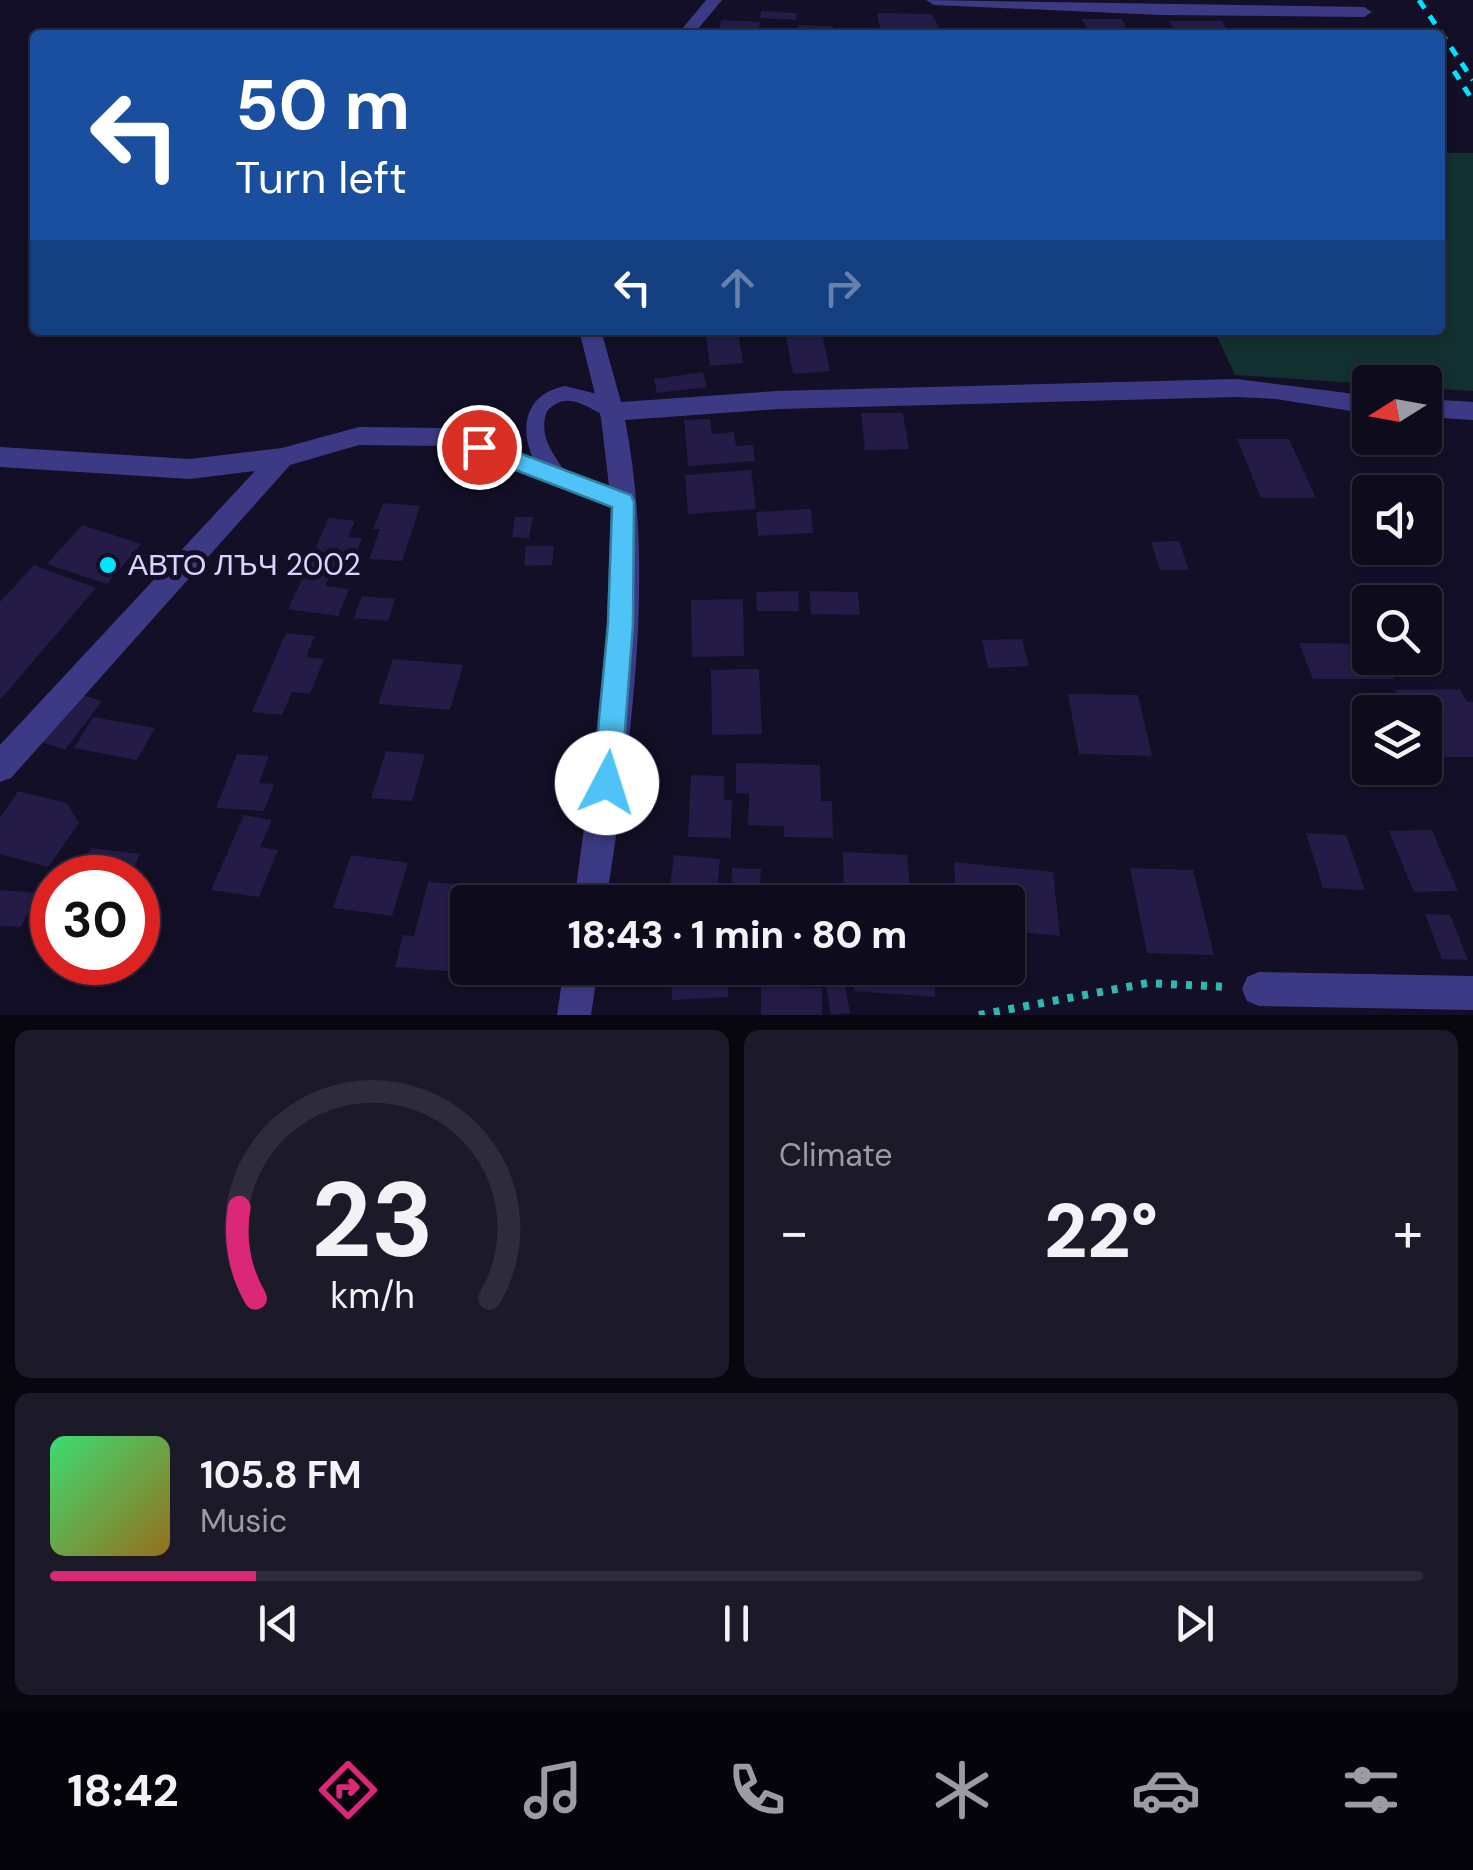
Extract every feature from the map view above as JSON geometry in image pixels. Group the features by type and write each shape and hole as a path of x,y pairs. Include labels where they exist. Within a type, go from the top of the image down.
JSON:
{"street":[{"path":"689,30 714,0"},
{"path":"934,0 1161,10 1360,6"},
{"path":"591,335 612,412 623,502 620,624 607,783 592,885"},
{"path":"612,412 778,400 1237,388 1352,402"},
{"path":"1442,409 1473,411"},
{"path":"0,457 190,469 282,458 359,436 441,437 479,447 623,502"},
{"path":"0,767 282,458"},
{"path":"574,1015 578,985"},
{"path":"1259,989 1473,993"}],"lane":[{"path":"558,479 538,445 533,426 536,410 544,400 560,392 573,393 612,412"}],"path":[{"path":"979,1015 1148,982 1259,989"}],"green space":[{"path":"1445,153 1473,153 1473,391 1442,389 1442,365 1352,365 1352,383 1235,375 1216,335 1445,335"}],"building":[{"path":"761,11 797,13 796,20 760,18"},
{"path":"877,13 932,14 940,30 896,30 880,29"},
{"path":"1082,19 1122,19 1127,30 1087,30"},
{"path":"721,20 760,22 759,30 719,30"},
{"path":"1169,21 1222,21 1227,30 1174,30"},
{"path":"798,25 833,26 833,30 798,30"},
{"path":"706,335 738,335 743,363 710,366"},
{"path":"822,335 830,371 793,374 786,336"},
{"path":"703,372 707,387 657,393 654,379"},
{"path":"861,413 903,413 909,449 865,450"},
{"path":"710,419 712,434 734,432 736,446 753,445 755,461 688,466 684,420"},
{"path":"1237,439 1289,439 1316,498 1261,498"},
{"path":"751,470 756,509 688,514 685,475"},
{"path":"383,503 420,506 402,561 369,559 380,529 373,529"},
{"path":"811,509 813,533 758,536 756,512"},
{"path":"515,517 533,517 529,538 512,537"},
{"path":"329,518 355,521 348,537 362,538 354,559 312,555"},
{"path":"82,525 141,544 107,584 47,564"},
{"path":"1179,541 1189,570 1160,570 1151,542"},
{"path":"526,546 554,546 552,565 524,566"},
{"path":"312,558 337,561 325,586 349,589 338,616 288,609"},
{"path":"34,565 96,588 0,700 0,602"},
{"path":"798,591 799,611 757,611 756,592"},
{"path":"810,591 858,592 860,615 811,614"},
{"path":"362,596 395,599 388,621 354,618"},
{"path":"743,599 744,656 692,657 691,600"},
{"path":"286,633 315,636 306,657 324,659 310,694 292,692 282,715 252,712"},
{"path":"1022,639 1029,666 988,668 982,640"},
{"path":"1299,643 1352,644 1352,675 1392,675 1394,679 1313,679"},
{"path":"393,659 463,665 450,710 378,704"},
{"path":"759,669 762,734 712,735 711,670"},
{"path":"1460,689 1467,702 1473,702 1473,757 1442,757 1442,695 1398,695 1395,690"},
{"path":"79,694 102,701 65,750 42,742"},
{"path":"1068,694 1138,695 1152,756 1079,754"},
{"path":"93,717 155,728 137,760 74,748"},
{"path":"386,751 425,754 412,801 371,798"},
{"path":"237,754 269,756 259,783 274,784 264,811 216,808"},
{"path":"736,763 820,765 821,801 832,801 833,838 784,837 784,826 748,825 749,794 736,793"},
{"path":"691,775 724,776 724,800 732,800 731,838 688,837"},
{"path":"18,791 67,803 79,823 56,855 30,855 30,862 0,854 0,818"},
{"path":"244,815 272,820 260,847 278,850 259,897 211,890"},
{"path":"1432,830 1458,891 1414,892 1389,831"},
{"path":"1306,833 1346,835 1365,890 1323,888"},
{"path":"91,848 140,854 140,855 88,855"},
{"path":"843,852 907,855 910,885 844,885"},
{"path":"351,855 408,863 392,916 333,908"},
{"path":"674,855 720,859 718,885 670,885"},
{"path":"954,862 1053,872 1060,936 1025,933 1025,885 955,885"},
{"path":"732,868 761,869 760,885 732,885"},
{"path":"1130,868 1193,870 1214,955 1147,953"},
{"path":"428,882 472,885 450,885 450,971 395,967 403,935 414,936"},
{"path":"0,890 30,892 30,909 21,927 0,926"},
{"path":"1425,914 1450,915 1468,960 1442,959"},
{"path":"672,985 728,985 728,997 672,1000"},
{"path":"826,985 845,985 850,1013 831,1015"},
{"path":"854,985 935,985 935,997 854,991"},
{"path":"761,987 822,988 822,1015 761,1015"}],"railway":[{"path":"1419,0 1439,30"},
{"path":"1445,39 1473,80"},
{"path":"1454,71 1473,101"}],"place":[{"name":"АВТО ЛЪЧ 2002","path":"108,565"}],"route":[{"path":"479,447 623,502 620,624 607,783"}]}
